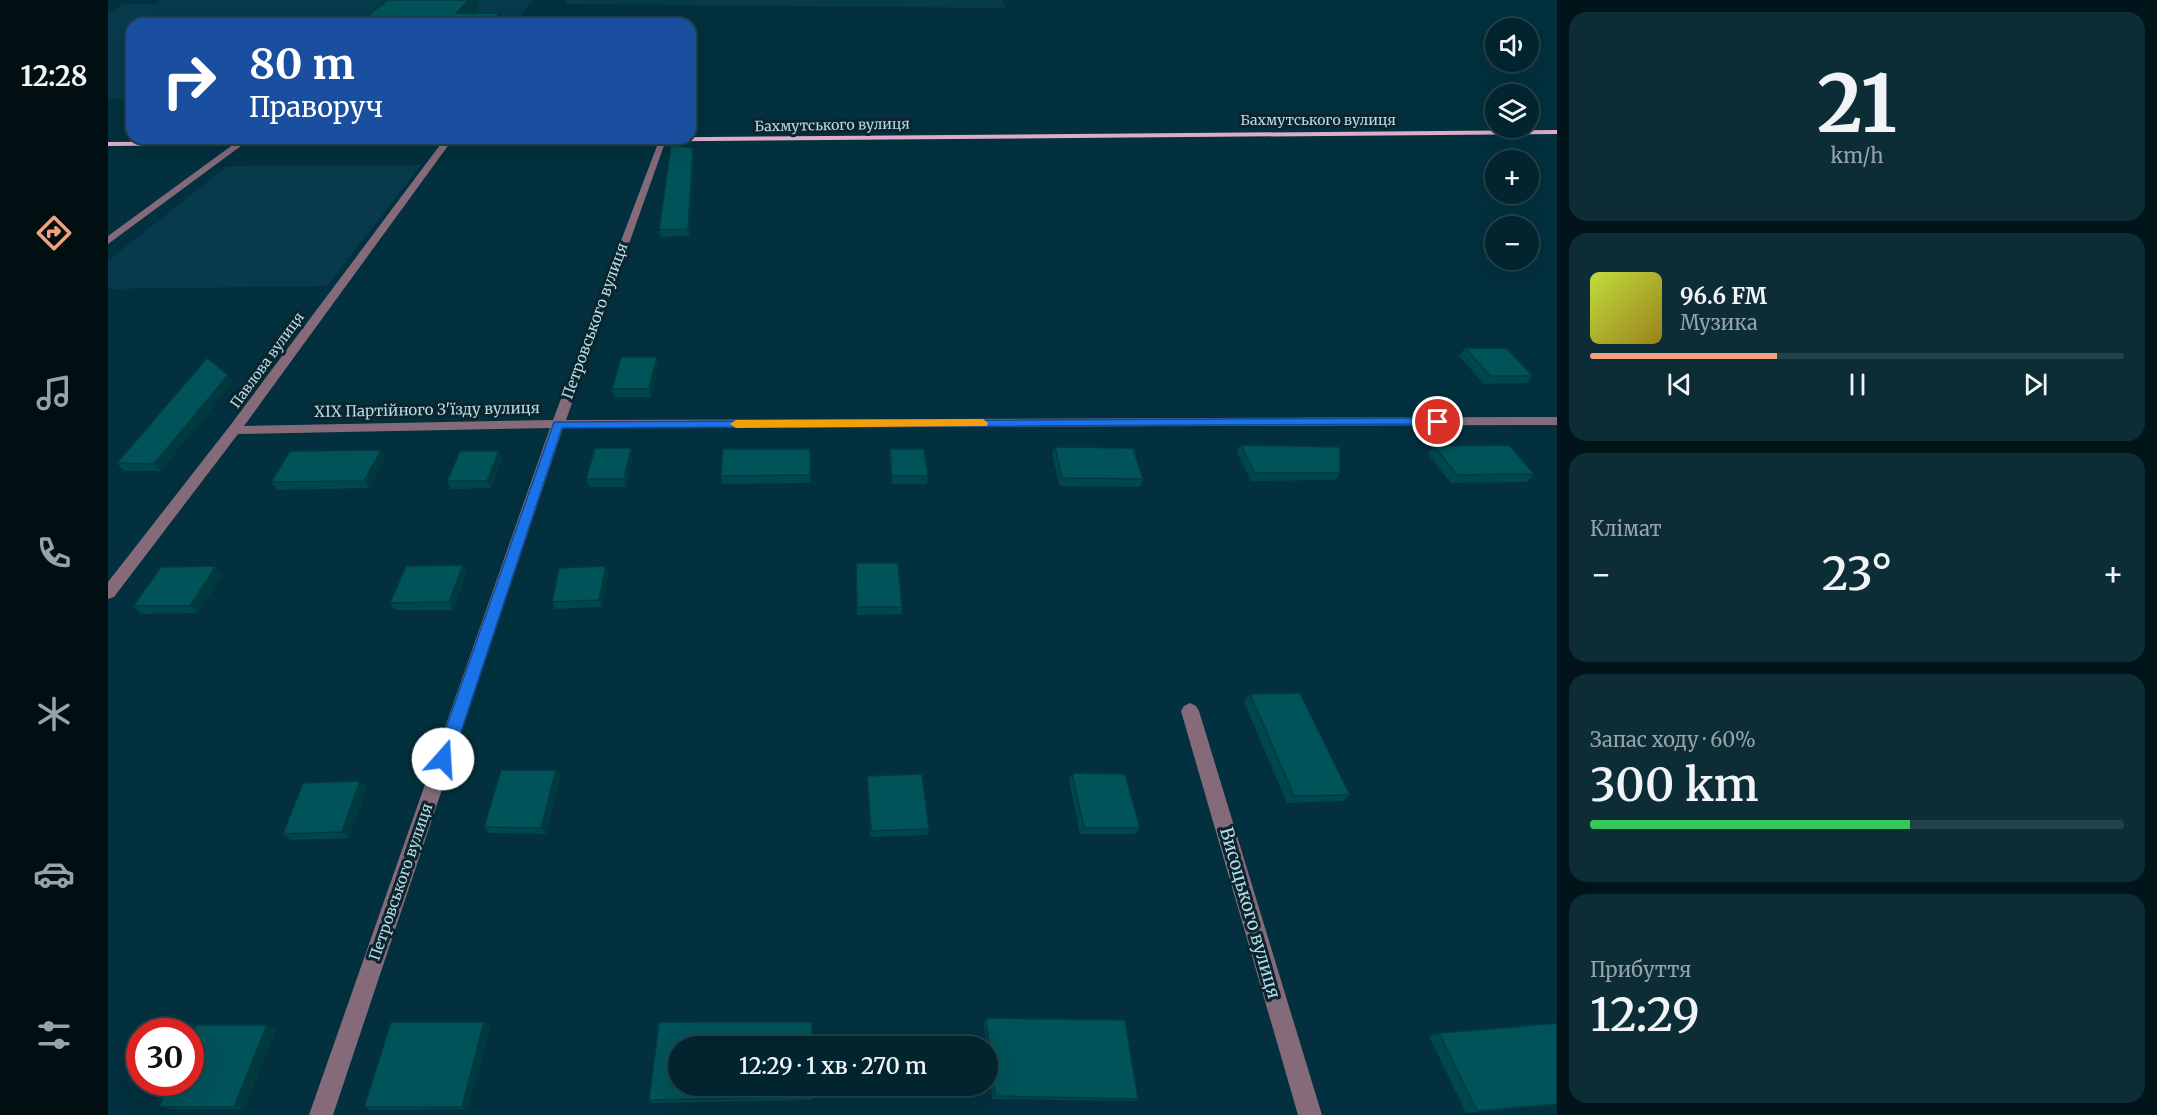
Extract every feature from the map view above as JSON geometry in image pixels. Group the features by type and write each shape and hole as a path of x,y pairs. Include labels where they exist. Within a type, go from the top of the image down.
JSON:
{"main road":[{"name":"Бахмутського вулиця","path":"696,140 1557,132"},
{"name":"Бахмутського вулиця","path":"108,144 126,144"}],"street":[{"path":"108,241 240,144"},
{"name":"Павлова вулиця","path":"108,593 234,430 445,144"},
{"name":"Петровського вулиця","path":"321,1115 558,424 661,144"},
{"name":"XIX Партійного З'їзду вулиця","path":"234,430 558,424 1557,421"},
{"name":"Висоцького вулиця","path":"1190,711 1310,1115"}],"shaded area":[{"path":"160,0 533,0 520,18 126,18 126,99 108,99 108,13 124,4 155,4"},
{"path":"567,0 1002,0 1005,8 565,4"},
{"path":"421,165 327,286 108,289 108,261 227,166"}],"building":[{"path":"387,0 469,0 456,13 500,13 495,18 365,18"},
{"path":"671,145 693,148 688,229 659,230"},
{"path":"1465,348 1506,348 1533,376 1490,376"},
{"path":"621,357 657,357 649,389 612,389"},
{"path":"207,358 228,375 154,464 117,463"},
{"path":"1241,445 1340,447 1340,473 1255,473"},
{"path":"1509,445 1534,474 1457,475 1434,446"},
{"path":"1055,447 1133,448 1143,479 1062,478"},
{"path":"595,448 631,448 624,479 586,479"},
{"path":"723,449 810,449 810,475 721,476"},
{"path":"890,449 924,449 928,476 892,476"},
{"path":"381,450 364,481 271,482 290,451"},
{"path":"460,451 499,451 487,481 447,481"},
{"path":"856,563 898,563 902,607 857,607"},
{"path":"463,565 449,602 390,603 406,566"},
{"path":"216,566 190,606 133,606 161,567"},
{"path":"606,566 599,600 552,602 559,568"},
{"path":"1300,693 1350,795 1294,796 1250,694"},
{"path":"501,770 556,770 541,828 484,827"},
{"path":"1072,773 1125,774 1140,828 1084,828"},
{"path":"922,774 929,829 871,831 867,776"},
{"path":"360,781 342,832 283,834 303,783"},
{"path":"986,1018 1125,1020 1138,1099 995,1096 998,1096 998,1036 988,1036"},
{"path":"391,1022 484,1022 462,1107 364,1107"},
{"path":"659,1022 812,1022 812,1036 668,1036 668,1096 811,1097 649,1100"},
{"path":"1557,1023 1557,1104 1477,1111 1439,1033"},
{"path":"204,1025 267,1025 234,1107 159,1107 164,1096 204,1096"}],"slow traffic":[{"path":"736,424 983,423"}],"route":[{"path":"443,759 558,424 1438,422"}]}
